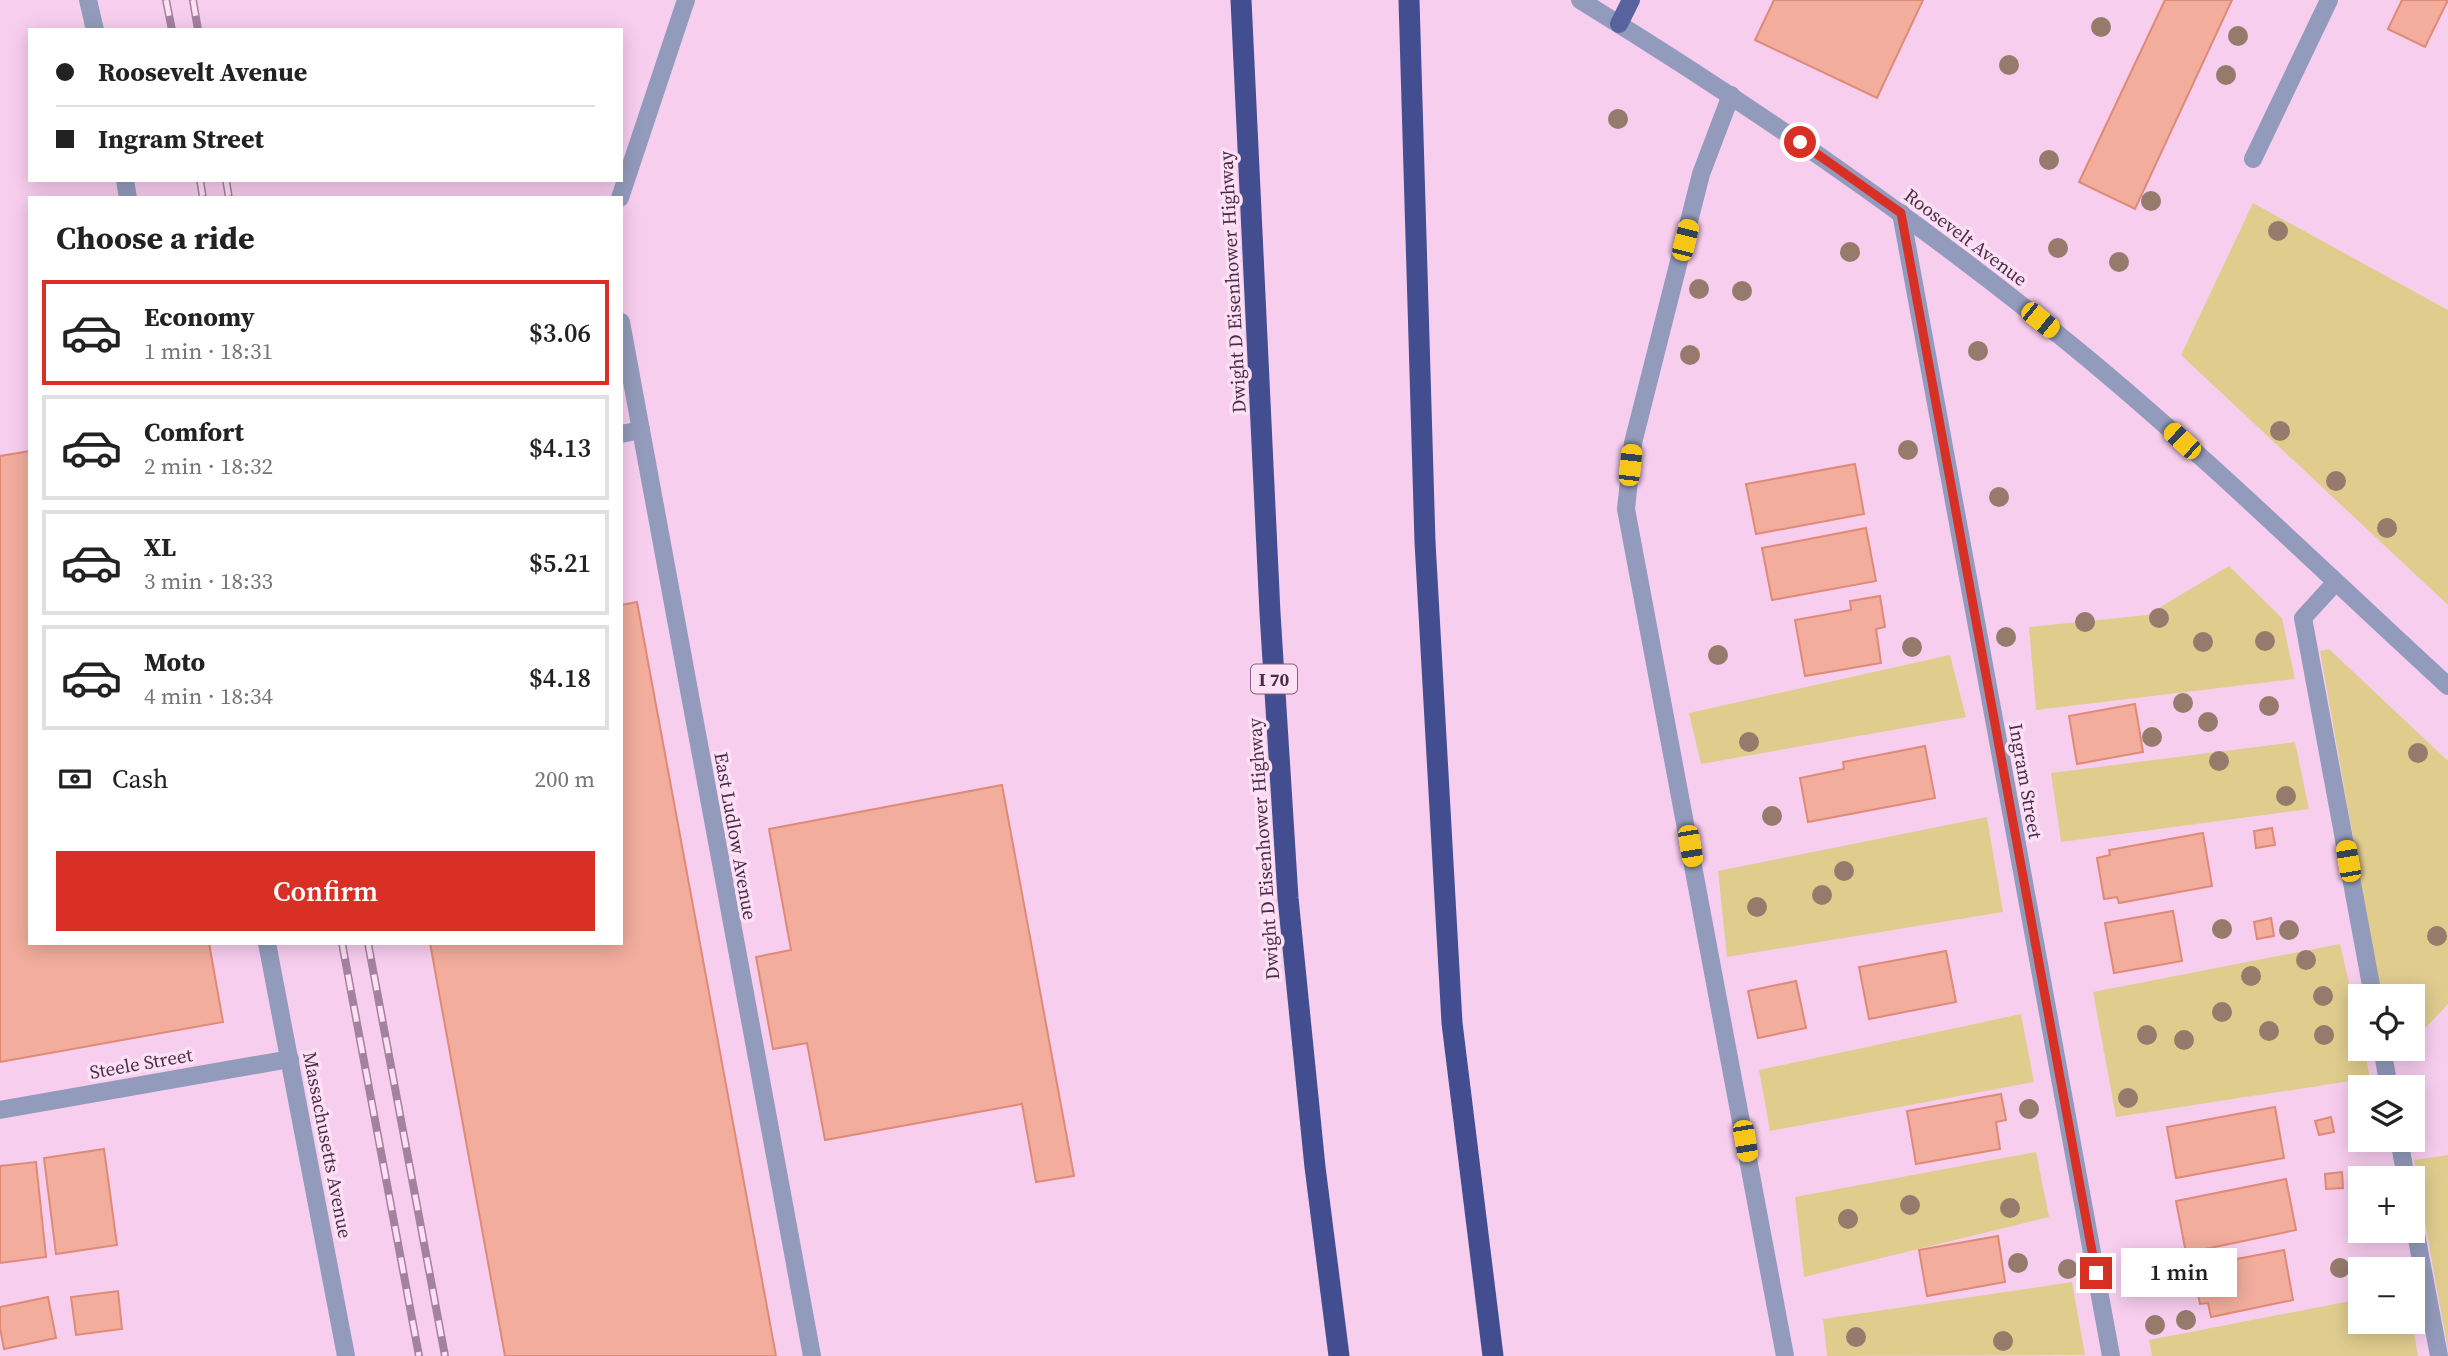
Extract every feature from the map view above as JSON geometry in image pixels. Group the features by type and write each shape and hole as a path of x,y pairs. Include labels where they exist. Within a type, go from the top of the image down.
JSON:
{"highway":[{"name":"Dwight D Eisenhower Highway","path":"1241,0 1270,612 1286,872 1299,1027 1339,1356"},
{"path":"1409,0 1425,542 1451,1010 1493,1356"}],"main road":[{"path":"1619,24 1631,0"}],"street":[{"path":"88,0 94,28"},
{"path":"621,196 686,0"},
{"name":"Roosevelt Avenue","path":"1580,0 1731,95 1901,213 2020,304 2138,401 2448,686"},
{"path":"2253,159 2329,0"},
{"path":"1731,95 1701,174 1633,443 1626,509 1785,1356"},
{"name":"Ingram Street","path":"1901,213 2111,1356"},
{"name":"East Ludlow Avenue","path":"623,333 812,1356"},
{"path":"623,434 641,430"},
{"path":"2335,583 2303,618 2370,984"},
{"name":"Massachusetts Avenue","path":"267,945 346,1356"},
{"name":"Steele Street","path":"0,1110 290,1059"},
{"path":"2418,1243 2439,1356"}],"shaded area":[{"path":"2253,203 2448,310 2448,605 2181,355"},
{"path":"2229,566 2282,618 2295,679 2036,710 2029,627 2147,615"},
{"path":"2329,649 2448,761 2448,1004 2425,1028 2425,984 2379,984 2320,651"},
{"path":"1950,655 1966,717 1701,764 1689,713"},
{"path":"2295,742 2309,809 2061,842 2051,773"},
{"path":"1987,817 2003,912 1727,957 1718,871"},
{"path":"2340,944 2349,984 2348,1061 2367,1061 2369,1075 2348,1075 2348,1081 2116,1117 2093,992"},
{"path":"2021,1014 2034,1082 1770,1131 1759,1070"},
{"path":"2036,1152 2049,1217 1804,1277 1795,1197"},
{"path":"2448,1155 2448,1351 2425,1222 2425,1166 2415,1166 2414,1160"},
{"path":"2072,1282 2085,1355 1827,1356 1823,1319"},
{"path":"2348,1302 2348,1334 2414,1334 2418,1356 2152,1356 2149,1340"}],"building":[{"path":"1774,0 1923,0 1877,98 1755,40"},
{"path":"2165,0 2232,0 2135,209 2079,182"},
{"path":"2402,0 2448,0 2425,47 2388,29"},
{"path":"28,451 28,945 209,945 223,1022 0,1062 0,456"},
{"path":"1855,464 1864,514 1756,534 1746,484"},
{"path":"1866,528 1876,581 1772,600 1762,548"},
{"path":"1880,596 1885,627 1876,629 1881,663 1805,676 1795,620 1851,610 1850,601"},
{"path":"637,602 776,1356 505,1356 430,945 623,945 623,605"},
{"path":"2135,704 2143,752 2077,764 2069,716"},
{"path":"1925,746 1935,798 1808,822 1800,778 1844,769 1843,762"},
{"path":"1002,785 1074,1176 1036,1182 1022,1104 825,1140 807,1043 773,1049 756,957 791,950 769,829"},
{"path":"2272,828 2275,845 2256,848 2254,831"},
{"path":"2203,833 2212,886 2119,903 2117,897 2104,899 2097,858 2110,855 2109,850"},
{"path":"2173,911 2182,961 2114,973 2105,923"},
{"path":"2271,918 2274,936 2257,939 2254,922"},
{"path":"1946,951 1956,1002 1869,1019 1859,967"},
{"path":"1796,981 1806,1028 1758,1038 1748,991"},
{"path":"2001,1094 2006,1120 1996,1122 2000,1149 1916,1164 1907,1111"},
{"path":"2275,1107 2284,1158 2176,1178 2167,1127"},
{"path":"2331,1117 2334,1132 2319,1135 2315,1121"},
{"path":"104,1149 117,1245 56,1254 44,1158"},
{"path":"36,1162 46,1257 0,1263 0,1166"},
{"path":"2342,1172 2343,1188 2326,1189 2325,1174"},
{"path":"2286,1179 2296,1230 2186,1253 2176,1201"},
{"path":"1998,1236 2005,1282 1927,1296 1919,1250"},
{"path":"2284,1250 2293,1300 2211,1317 2208,1303 2200,1304 2196,1286 2204,1284 2200,1266"},
{"path":"118,1291 122,1329 76,1335 71,1297"},
{"path":"48,1297 56,1338 4,1349 0,1307"}],"railway":[{"path":"166,0 172,28"},
{"path":"193,0 198,28"},
{"path":"200,182 203,196"},
{"path":"226,182 229,196"},
{"path":"342,945 419,1356"},
{"path":"368,945 445,1356"}],"route":[{"path":"1800,142 1901,213 2096,1273"}]}
